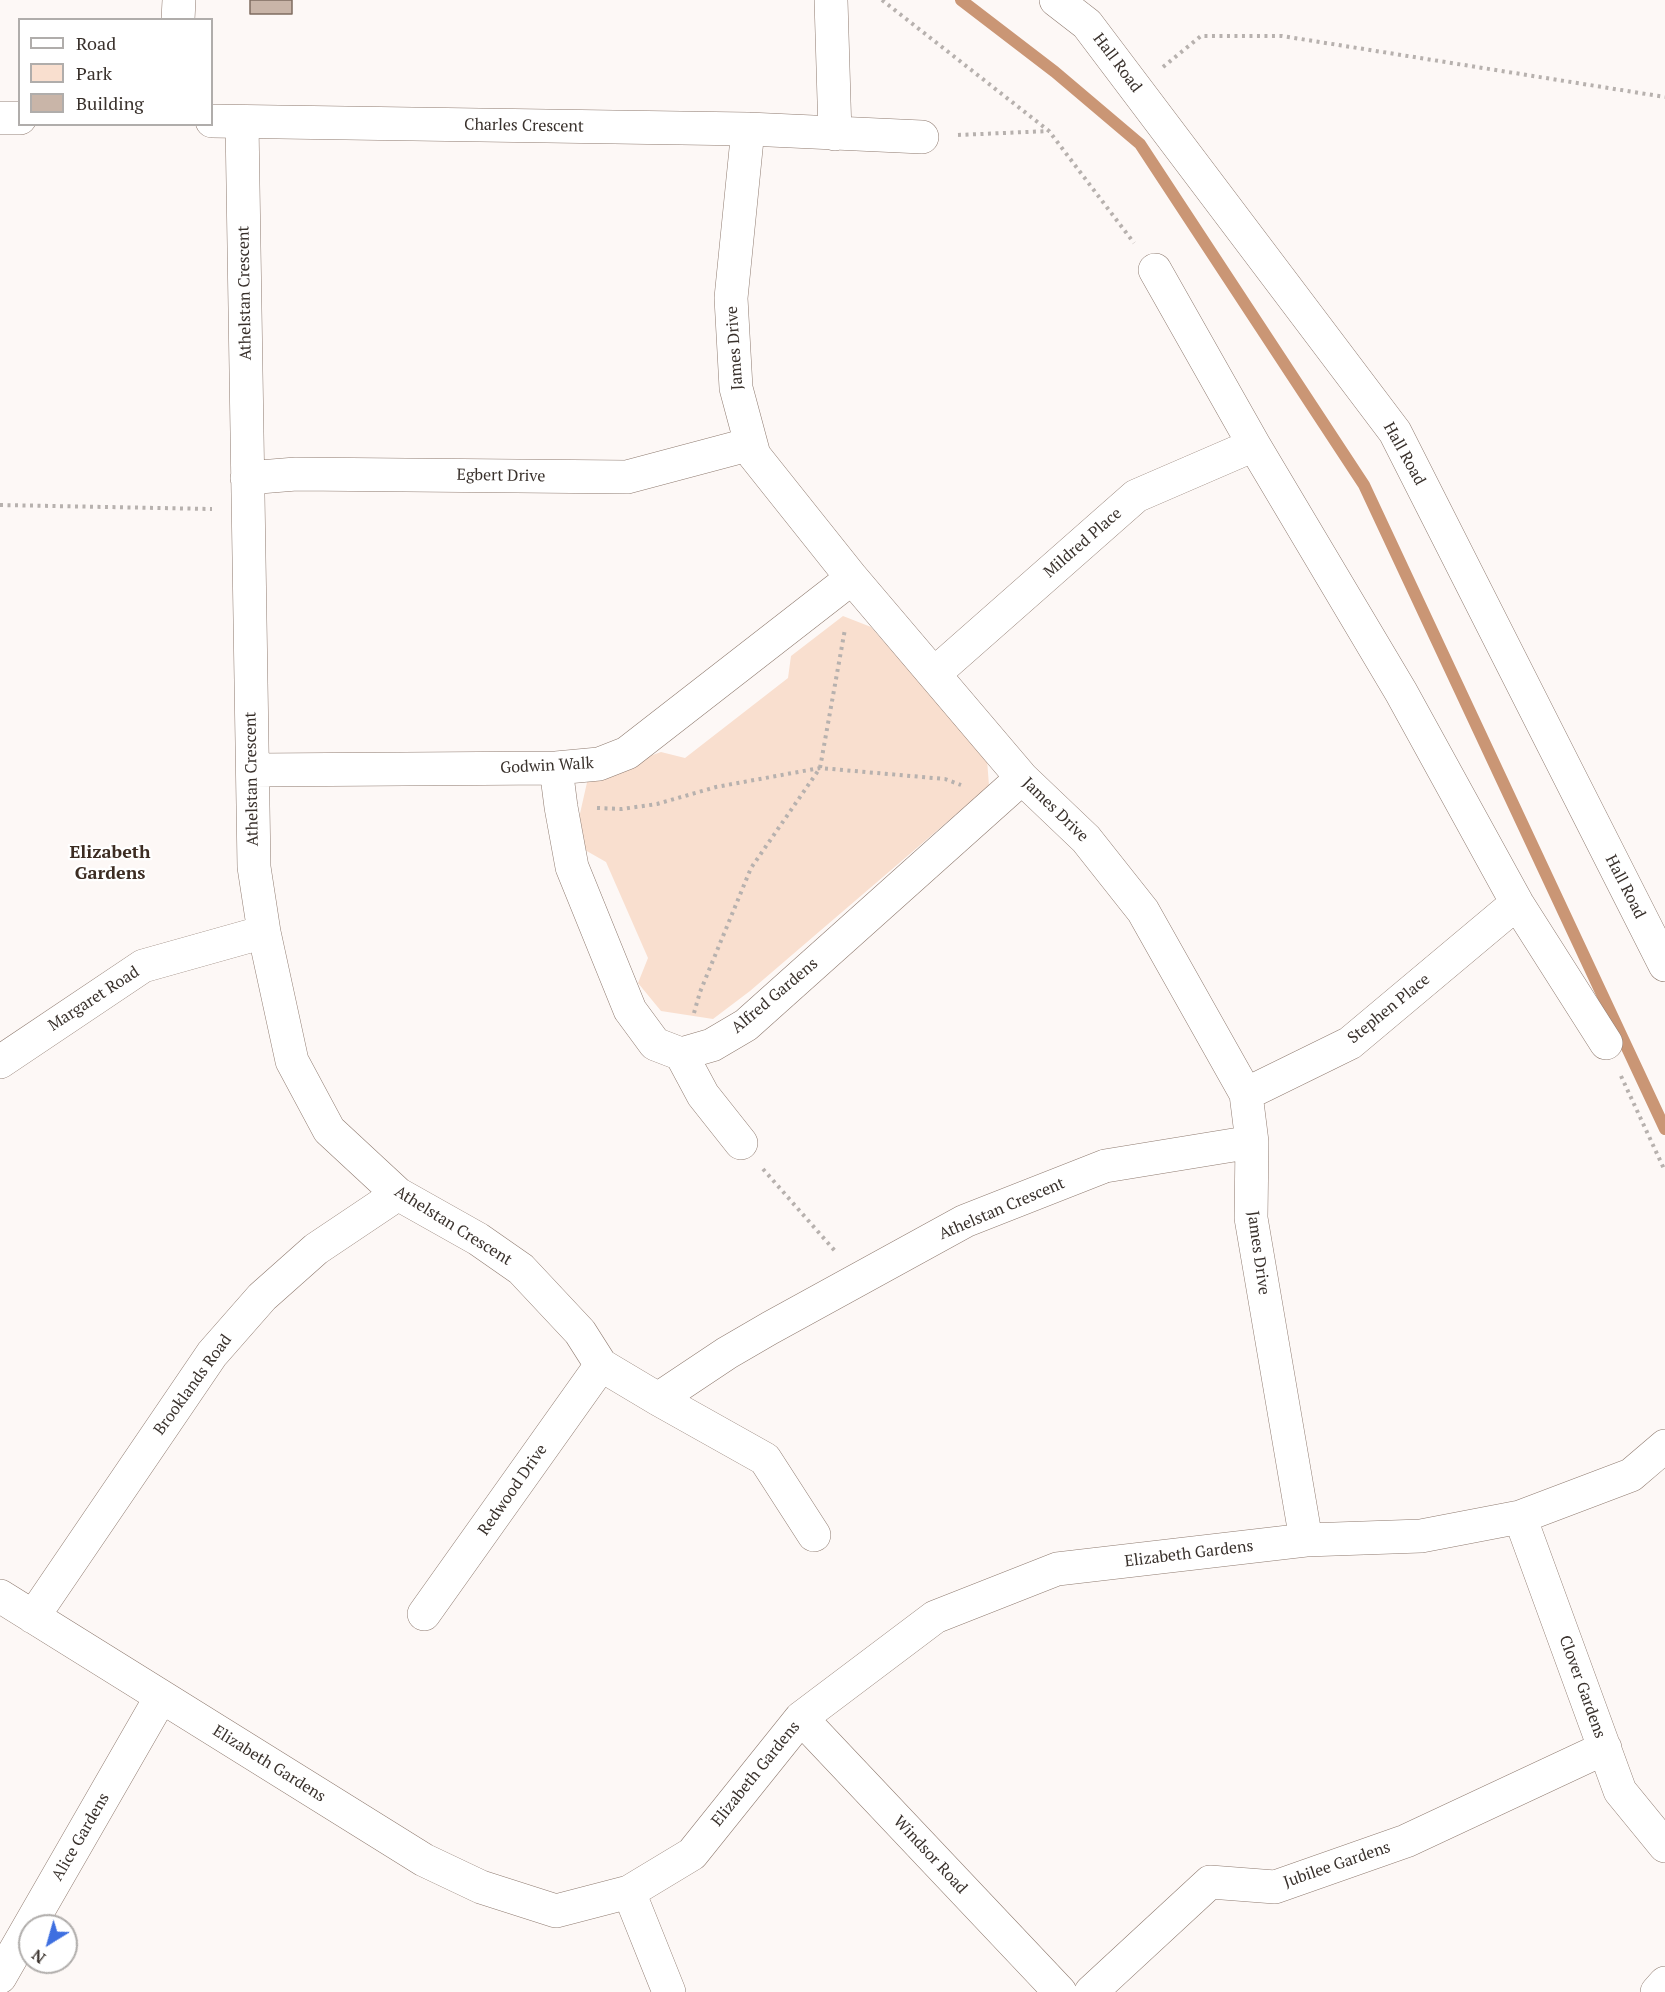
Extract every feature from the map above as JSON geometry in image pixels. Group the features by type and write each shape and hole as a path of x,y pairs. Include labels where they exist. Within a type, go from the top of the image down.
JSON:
{"street":[{"path":"178,18 179,0"},
{"path":"831,0 835,134"},
{"name":"Hall Road","path":"1056,0 1088,24 1395,432 1665,965"},
{"path":"0,118 18,118"},
{"name":"Charles Crescent","path":"227,122 748,129 922,137"},
{"name":"Athelstan Crescent","path":"227,122 247,477 254,867 264,932 292,1061 329,1130 398,1194 478,1239 521,1269 580,1332 601,1365 658,1398 727,1353 965,1221 1105,1166 1252,1142"},
{"name":"James Drive","path":"748,129 731,298 736,388 754,455 852,578 934,674 1010,789 1086,839 1143,910 1246,1094 1252,1142 1251,1218 1306,1540"},
{"path":"1155,270 1254,445 1401,692 1517,903 1606,1043"},
{"name":"Egbert Drive","path":"247,477 296,474 627,477 751,444"},
{"name":"Mildred Place","path":"934,674 1136,496 1254,445"},
{"name":"Godwin Walk","path":"253,770 556,768 599,764 627,753 852,578"},
{"path":"556,768 572,867 630,1010 655,1044 681,1054 703,1095 741,1143"},
{"name":"Alfred Gardens","path":"681,1054 712,1045 746,1024 1010,789"},
{"name":"Stephen Place","path":"1246,1094 1350,1043 1517,903"},
{"name":"Margaret Road","path":"1,1058 143,966 264,932"},
{"name":"Brooklands Road","path":"33,1617 212,1354 262,1297 316,1249 398,1194"},
{"name":"Redwood Drive","path":"424,1614 601,1365"},
{"path":"658,1398 765,1458 814,1535"},
{"name":"Elizabeth Gardens","path":"0,1596 424,1860 481,1887 556,1911 629,1892 692,1854 801,1718 935,1617 1057,1569 1306,1540 1421,1536 1520,1517 1631,1475 1665,1446"},
{"name":"Clover Gardens","path":"1520,1517 1620,1791 1665,1846"},
{"name":"Alice Gardens","path":"0,1977 162,1697"},
{"name":"Windsor Road","path":"801,1718 1060,1992"},
{"name":"Jubilee Gardens","path":"1091,1992 1210,1882 1275,1887 1406,1841 1605,1748"},
{"path":"629,1892 669,1992"},
{"path":"1657,1992 1665,1983"}],"path":[{"path":"882,0 1049,130 1155,270"},
{"path":"1138,90 1201,36 1282,36 1665,97"},
{"path":"922,137 1049,130"},
{"path":"0,505 248,510"},
{"path":"681,1054 700,992 751,868 820,768 846,625 852,578"},
{"path":"561,807 634,808 657,804 716,787 820,768 945,779 1010,789"},
{"path":"1606,1043 1665,1171"},
{"path":"741,1143 859,1279"}],"green space":[{"path":"843,616 871,627 987,759 989,786 750,991 713,1019 661,1011 638,983 648,958 606,862 585,850 579,818 588,778 661,752 685,758 788,678 791,656"}],"building":[{"path":"250,0 292,0 292,14 250,14"}],"waterway":[{"path":"961,0 1055,72 1140,144 1364,485 1665,1129"}],"district":[{"name":"Elizabeth Gardens","path":"110,863"}]}
